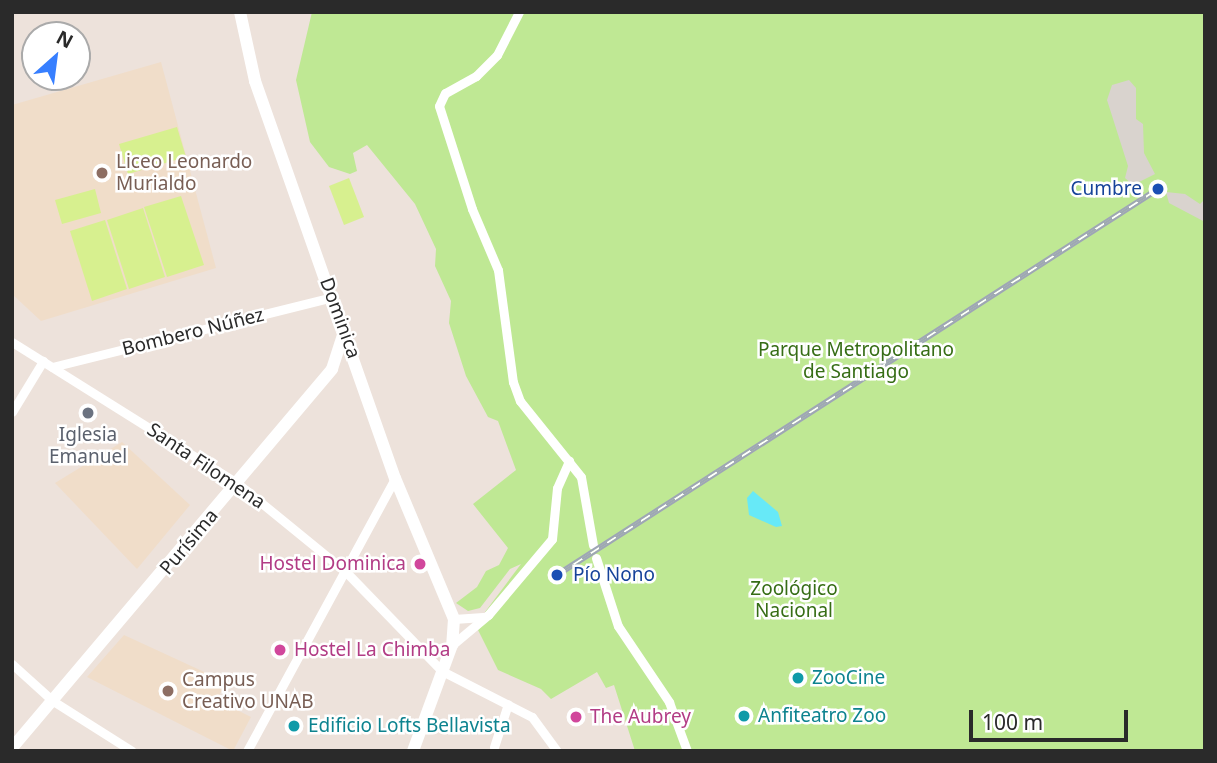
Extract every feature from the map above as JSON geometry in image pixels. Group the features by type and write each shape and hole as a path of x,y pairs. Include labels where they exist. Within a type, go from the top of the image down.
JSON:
{"main road":[{"name":"Dominica","path":"240,12 255,81 395,478 454,619"},
{"name":"Purísima","path":"12,748 332,369 342,348 343,325"},
{"path":"332,369 347,363 360,373"},
{"path":"413,751 452,645 454,619"}],"street":[{"path":"519,12 497,55 476,76 445,93 439,106 472,209 498,270 513,382 520,401 581,477 593,545"},
{"name":"Bombero Núñez","path":"48,364 333,297"},
{"name":"Santa Filomena","path":"12,342 237,483 346,572 442,671 538,722 557,751"},
{"path":"12,412 48,364"},
{"path":"452,645 488,615 552,539 557,488 569,461"},
{"path":"247,751 395,478"},
{"path":"596,558 618,626 669,702 687,751"},
{"path":"454,619 488,615"},
{"path":"12,664 53,701 132,751"},
{"path":"494,747 508,704"}],"shaded area":[{"name":"Liceo Leonardo Murialdo","path":"161,62 216,268 41,321 12,294 12,105 61,91 91,91 91,82"},
{"path":"1129,80 1136,88 1136,119 1143,124 1144,153 1155,174 1133,185 1125,178 1128,166 1107,100 1112,85"},
{"path":"1166,192 1185,194 1200,204 1205,199 1205,222 1169,203"},
{"path":"122,442 190,505 137,569 55,483"},
{"name":"Campus Creativo UNAB","path":"124,635 226,682 217,700 251,717 233,751 87,677"}],"green space":[{"name":"Parque Metropolitano de Santiago","path":"312,12 1205,12 1205,751 635,751 614,685 606,688 597,672 551,699 541,689 498,670 478,630 490,617 485,612 521,564 510,569 480,608 468,611 456,603 477,587 486,571 499,565 508,548 473,504 516,470 498,421 488,417 466,376 449,323 451,301 435,266 436,249 415,204 367,145 353,153 357,171 350,174 329,167 310,142 296,80"},
{"path":"177,127 186,157 128,174 119,144"},
{"path":"349,178 364,217 344,225 329,186"},
{"path":"95,189 101,213 62,224 55,200"},
{"path":"181,196 204,265 167,277 144,207"},
{"path":"143,208 165,277 129,289 107,220"},
{"path":"105,220 127,289 92,301 70,231"}],"water":[{"path":"753,491 778,512 782,526 776,527 749,515 747,498"}],"railway":[{"path":"557,575 1158,189"}],"place":[{"name":"Liceo Leonardo Murialdo","path":"102,173"},
{"name":"Cumbre","path":"1158,189"},
{"name":"Iglesia Emanuel","path":"88,413"},
{"name":"Hostel Dominica","path":"420,564"},
{"name":"Pío Nono","path":"557,575"},
{"name":"Hostel La Chimba","path":"280,650"},
{"name":"ZooCine","path":"798,678"},
{"name":"Campus Creativo UNAB","path":"168,691"},
{"name":"Anfiteatro Zoo","path":"744,716"},
{"name":"The Aubrey","path":"576,717"},
{"name":"Edificio Lofts Bellavista","path":"294,726"}],"park label":[{"name":"Zoológico Nacional","path":"794,600"}]}
